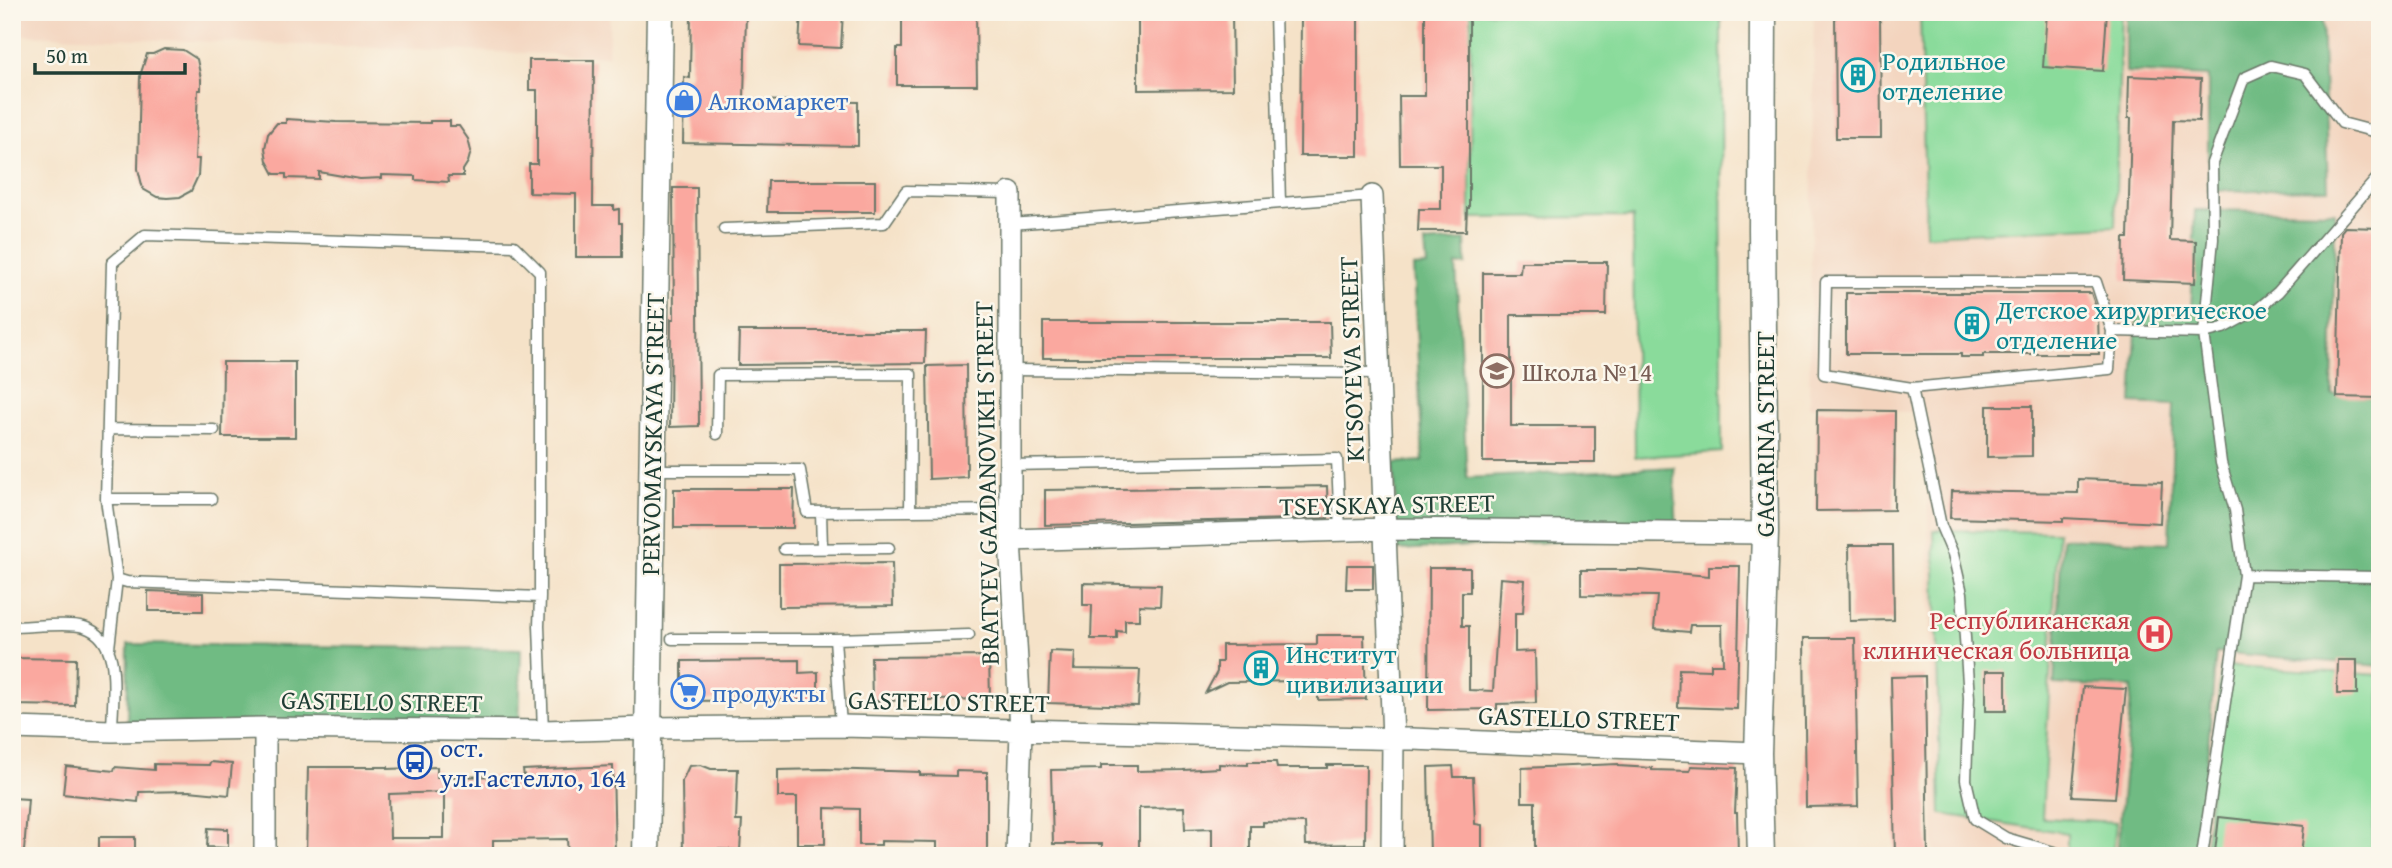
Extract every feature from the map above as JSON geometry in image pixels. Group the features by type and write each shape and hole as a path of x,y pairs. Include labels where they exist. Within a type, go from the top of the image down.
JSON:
{"street":[{"name":"PERVOMAYSKAYA STREET","path":"646,856 660,12"},
{"name":"GAGARINA STREET","path":"1761,856 1758,753 1765,533 1763,12"},
{"name":"BRATYEV GAZDANOVIKH STREET","path":"1010,193 1010,540 1021,730 1017,856"},
{"name":"KTSOYEVA STREET","path":"1372,196 1393,739 1392,856"},
{"name":"TSEYSKAYA STREET","path":"1010,540 1385,529 1765,533"},
{"name":"GASTELLO STREET","path":"12,728 112,731 265,728 543,732 647,727 841,726 1393,739 1758,753"},
{"path":"265,728 265,856"}],"lane":[{"path":"1275,12 1280,203"},
{"path":"2202,856 2244,575 2235,510 2221,463 2204,332 2213,239 2212,163 2244,78 2271,66 2305,74 2342,123 2380,133"},
{"path":"2112,331 2204,332 2223,328 2258,309 2278,292 2380,175"},
{"path":"724,229 884,223 905,191 1010,193"},
{"path":"1011,224 1372,196"},
{"path":"112,731 112,666 109,648 117,579 106,499 112,262 145,235 514,246 540,272 539,626 543,732"},
{"path":"1826,282 2096,282 2112,331 2109,369 1912,388 1824,374 1826,282"},
{"path":"1010,370 1380,373"},
{"path":"717,434 718,375 911,374 910,511"},
{"path":"1912,388 1941,526 1953,554 1962,593 1969,698 1966,780 1975,819 2006,838 2067,856"},
{"path":"108,429 214,430"},
{"path":"1010,465 1337,459 1340,532"},
{"path":"652,470 800,470 807,512 1010,510"},
{"path":"106,499 211,499"},
{"path":"821,512 822,548"},
{"path":"784,549 889,548"},
{"path":"2244,575 2380,577"},
{"path":"117,579 127,582 540,597"},
{"path":"12,627 82,626 98,633 109,648"},
{"path":"672,639 835,639 969,635"},
{"path":"835,639 841,726"}],"shaded area":[{"path":"12,12 610,12 608,56 12,34"},
{"name":"Республиканская клиническая больница","path":"1814,12 2380,12 2380,856 1934,856 1926,413 1809,407"}],"green space":[{"path":"1471,12 1721,12 1722,452 1635,457 1633,217 1470,218"},
{"path":"1920,12 2121,12 2115,226 1926,235"},
{"path":"2126,12 2327,12 2322,16 2328,189 2208,191 2208,76 2126,72"},
{"path":"2195,210 2335,212 2332,394 2380,398 2380,666 2216,652 2199,856 2117,856 2132,687 2054,684 2062,538 2169,543 2174,405 2132,403 2137,316 2191,316"},
{"path":"1465,240 1466,264 1456,265 1467,478 1674,467 1677,535 1398,550 1394,463 1423,461 1413,267 1427,266 1425,243"},
{"path":"1934,530 2058,532 2042,818 2116,822 2113,856 2067,856 2067,833 1941,814"},
{"path":"128,644 521,649 519,733 127,727"},
{"path":"2221,665 2380,675 2380,755 2371,856 2205,856"}],"building":[{"path":"691,12 746,12 744,100 858,102 858,146 683,143 684,77 690,78"},
{"path":"801,12 843,12 841,48 799,46"},
{"path":"902,12 976,12 977,85 897,85 897,48 902,48"},
{"path":"1138,12 1232,12 1233,89 1138,90"},
{"path":"1301,12 1358,12 1358,156 1300,156"},
{"path":"1425,12 1469,12 1469,208 1466,231 1418,231 1419,209 1441,209 1441,165 1400,165 1399,96 1425,96"},
{"name":"Родильное отделение","path":"1835,12 1880,12 1881,138 1836,138"},
{"path":"2047,12 2107,12 2103,71 2043,67"},
{"path":"164,49 183,50 197,59 201,79 201,90 198,90 195,159 199,159 198,176 191,191 180,197 167,198 157,197 143,189 138,169 140,76 147,54"},
{"path":"529,60 594,60 593,206 614,206 614,210 619,209 619,223 622,223 622,257 576,257 576,194 529,193 529,164 537,164 537,90 529,90"},
{"path":"2129,76 2201,79 2199,121 2173,120 2170,240 2196,241 2195,283 2123,280 2124,238 2128,238 2131,118 2128,118"},
{"path":"286,119 336,122 450,121 450,126 459,126 468,139 471,151 463,176 448,176 449,182 415,180 415,176 382,175 382,178 360,179 319,172 319,179 286,178 286,174 274,174 267,161 265,148 268,134 277,123 286,123"},
{"path":"768,181 875,181 875,212 767,212"},
{"path":"673,188 697,188 699,426 670,427 671,319 674,319"},
{"path":"2345,227 2380,228 2380,398 2337,397 2341,232"},
{"name":"Школа №14","path":"1521,262 1607,262 1606,315 1511,315 1511,426 1595,426 1595,462 1483,462 1483,273 1520,273"},
{"name":"Детское хирургическое отделение","path":"1846,293 2091,293 2098,313 2099,354 1983,354 1983,357 1961,357 1961,354 1846,354"},
{"path":"1043,322 1330,322 1331,358 1043,358"},
{"path":"739,331 926,331 925,363 738,365"},
{"path":"223,362 295,362 295,437 222,437"},
{"path":"966,365 967,477 929,479 927,366"},
{"path":"1987,406 2032,406 2032,456 1987,457"},
{"path":"1817,410 1895,411 1894,510 1816,511"},
{"path":"2078,479 2162,482 2160,523 2063,518 2063,521 1950,518 1951,491 2078,493"},
{"path":"1327,486 1328,518 1045,525 1045,490"},
{"path":"674,489 794,489 793,528 674,528"},
{"path":"1849,545 1893,545 1894,620 1850,621"},
{"path":"892,563 893,606 779,607 779,564"},
{"path":"1347,565 1373,565 1373,589 1346,589"},
{"path":"1709,566 1740,566 1737,709 1678,707 1679,669 1711,670 1711,664 1723,664 1722,625 1690,625 1689,632 1654,629 1657,596 1581,595 1581,570 1640,570 1709,576"},
{"path":"1429,568 1470,568 1470,592 1462,592 1462,626 1469,626 1469,690 1493,691 1500,578 1525,580 1523,613 1515,613 1515,652 1535,651 1536,703 1497,704 1497,709 1428,710"},
{"path":"1083,583 1161,585 1160,606 1139,605 1139,620 1125,620 1125,632 1117,631 1117,639 1091,639 1092,605 1083,605"},
{"path":"148,591 203,593 203,611 148,611"},
{"path":"1317,635 1364,635 1366,699 1318,700 1318,681 1227,682 1206,692 1217,672 1217,662 1222,662 1222,645 1317,644"},
{"path":"1804,638 1855,638 1858,806 1806,807"},
{"path":"1050,651 1075,652 1074,669 1140,670 1138,706 1048,703"},
{"path":"989,656 990,699 872,701 871,657"},
{"path":"12,658 76,659 75,706 12,705"},
{"path":"799,660 799,673 818,672 818,700 682,701 682,661"},
{"path":"2338,660 2357,660 2357,694 2337,694"},
{"path":"1986,671 2006,671 2006,711 1986,711"},
{"path":"1925,676 1928,856 1895,856 1891,677"},
{"path":"2083,687 2126,689 2115,798 2072,796"},
{"path":"210,762 232,764 229,795 189,791 139,792 138,802 63,794 66,766 114,771 115,767 154,770 154,764 209,765"},
{"path":"1248,762 1276,762 1277,768 1366,765 1365,844 1306,845 1305,823 1263,822 1263,826 1250,826 1250,853 1212,853 1212,828 1185,829 1184,807 1139,808 1139,850 1102,850 1102,844 1053,844 1051,770 1137,765 1137,771 1183,770 1219,768 1219,764 1248,765"},
{"path":"1618,764 1652,770 1690,771 1691,766 1737,768 1735,813 1738,856 1585,852 1535,856 1535,802 1522,802 1522,768"},
{"path":"701,765 711,769 738,769 736,821 742,821 740,850 711,849 711,856 683,856 682,781 689,766"},
{"path":"613,766 615,856 568,856 567,839 493,840 493,856 306,856 308,767 437,767 437,777 524,776 523,770","holes":["444,792 444,838 390,838 389,794"]},
{"path":"1453,766 1454,777 1473,777 1475,824 1482,825 1482,856 1430,856 1428,767"},
{"path":"825,769 956,776 956,771 987,772 987,856 937,856 937,842 881,841 881,845 859,845 859,809 825,808 825,844 797,844 797,797 778,797 778,770"},
{"path":"12,798 28,799 24,851 12,850"},
{"path":"2219,817 2304,826 2301,856 2248,856 2215,852"},
{"path":"208,828 228,829 228,848 207,847"},
{"path":"99,837 135,837 135,856 99,856"}],"place":[{"name":"Родильное отделение","path":"1858,75"},
{"name":"Алкомаркет","path":"684,100"},
{"name":"Детское хирургическое отделение","path":"1972,324"},
{"name":"Школа №14","path":"1497,371"},
{"name":"Республиканская клиническая больница","path":"2155,634"},
{"name":"Институт цивилизации","path":"1261,668"},
{"name":"продукты","path":"688,692"},
{"name":"ост. ул.Гастелло, 164","path":"415,762"}]}
